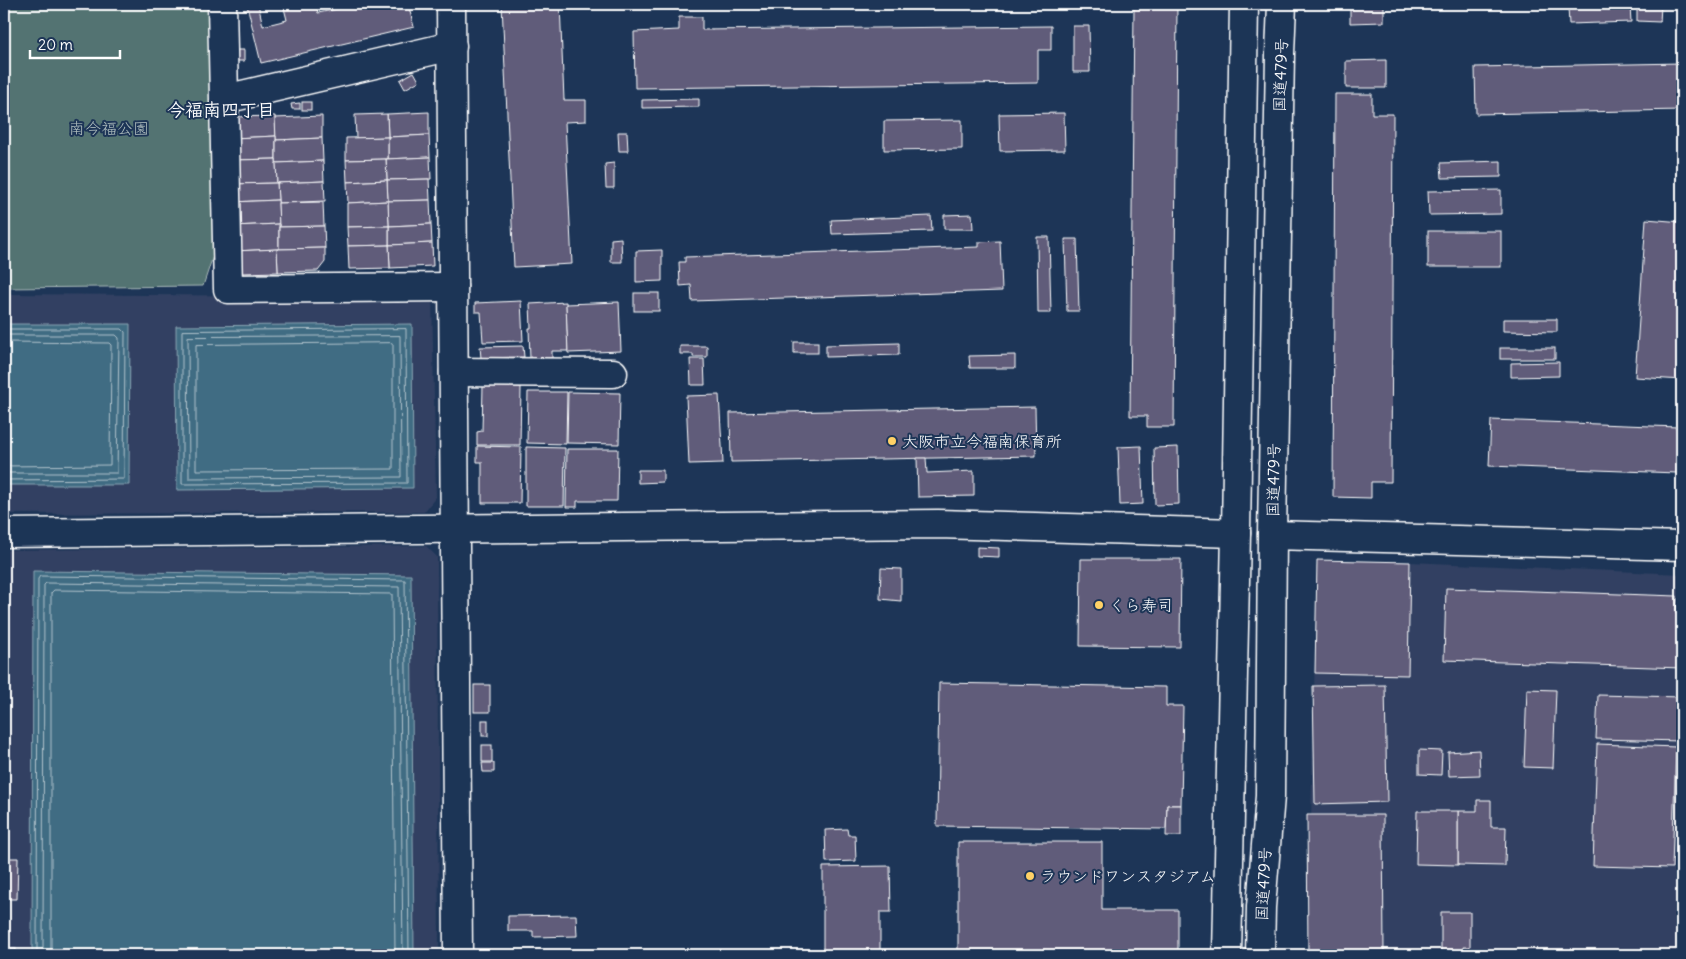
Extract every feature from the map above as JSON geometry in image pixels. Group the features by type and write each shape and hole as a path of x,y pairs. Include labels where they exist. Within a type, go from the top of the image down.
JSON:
{"main road":[{"path":"222,4 228,289 453,287"},
{"path":"451,4 458,955"},
{"name":"国道479号","path":"1227,955 1244,4"},
{"name":"国道479号","path":"1260,955 1261,907 1270,796 1272,535 1282,4"},
{"path":"225,99 452,46"},
{"path":"454,372 613,373"},
{"path":"4,533 938,524 1236,533"},
{"path":"1272,535 1682,546"}],"shaded area":[{"path":"4,294 432,297 436,497 424,512 4,514"},
{"path":"426,546 437,557 439,955 4,955 4,550"},
{"path":"1317,560 1410,562 1682,574 1682,955 1308,955"}],"green space":[{"name":"南今福公園","path":"4,4 213,4 214,253 203,286 4,288"}],"water":[{"path":"4,324 130,324 129,485 4,485"},
{"path":"412,324 413,488 177,490 176,326"},
{"path":"33,571 411,575 414,955 32,955"}],"building":[{"path":"258,4 263,26 287,20 283,4 316,4 318,13 342,8 341,4 408,4 414,27 261,63 247,5"},
{"path":"502,4 560,4 564,100 586,100 586,121 565,122 572,264 514,267"},
{"path":"1156,4 1177,4 1174,427 1147,427 1147,416 1130,416 1134,8 1156,8"},
{"path":"1350,4 1384,4 1384,22 1350,23"},
{"path":"1637,5 1661,6 1660,22 1637,21"},
{"path":"1630,6 1631,22 1569,24 1568,8"},
{"path":"679,17 702,17 702,30 1051,26 1051,50 1038,50 1038,83 635,88 634,32 679,30"},
{"path":"1073,26 1089,26 1090,72 1073,72"},
{"path":"235,50 244,50 244,61 235,61"},
{"path":"1386,60 1386,88 1346,88 1346,61"},
{"path":"1682,63 1682,110 1476,114 1475,67"},
{"path":"414,72 419,81 405,89 400,80"},
{"path":"1335,94 1372,94 1372,114 1393,114 1391,482 1371,482 1371,498 1333,497"},
{"path":"699,99 699,107 642,108 642,100"},
{"path":"302,102 311,102 311,110 302,110"},
{"path":"300,103 300,109 292,109 291,104"},
{"path":"429,112 429,135 388,137 387,114"},
{"path":"1064,113 1065,150 1000,151 999,114"},
{"path":"387,114 388,137 356,138 355,115"},
{"path":"275,116 276,136 233,138 232,117"},
{"path":"322,116 322,138 276,140 275,118"},
{"path":"962,120 962,149 884,150 884,121"},
{"path":"618,132 627,132 628,151 619,151"},
{"path":"429,135 430,157 388,159 388,137"},
{"path":"276,136 276,159 233,160 233,138"},
{"path":"388,137 388,159 346,160 346,138"},
{"path":"322,138 323,161 276,163 276,140"},
{"path":"430,157 431,179 387,180 386,159"},
{"path":"276,159 277,183 234,184 233,160"},
{"path":"386,159 387,180 347,182 346,160"},
{"path":"323,161 324,181 277,183 276,163"},
{"path":"1501,161 1501,177 1442,178 1441,163"},
{"path":"614,163 614,188 606,188 605,164"},
{"path":"429,179 430,200 388,201 387,180"},
{"path":"387,180 388,201 348,203 347,182"},
{"path":"324,181 325,201 278,203 277,183"},
{"path":"277,183 278,200 232,202 232,184"},
{"path":"1501,190 1501,214 1429,215 1428,191"},
{"path":"278,200 279,224 233,226 232,202"},
{"path":"430,200 431,224 389,226 388,201"},
{"path":"388,201 389,226 347,227 347,203"},
{"path":"323,202 324,226 279,227 278,203"},
{"path":"972,214 973,229 944,229 944,215"},
{"path":"931,216 932,231 832,234 831,220"},
{"path":"1646,219 1682,222 1682,380 1635,377"},
{"path":"279,224 279,249 234,251 233,226"},
{"path":"431,224 432,243 389,245 389,226"},
{"path":"324,226 325,248 279,249 279,227"},
{"path":"389,226 389,245 348,246 347,227"},
{"path":"1428,231 1501,231 1501,267 1428,267"},
{"path":"1037,237 1049,237 1051,313 1038,313"},
{"path":"621,238 622,262 611,262 611,239"},
{"path":"1065,239 1077,239 1079,311 1067,311"},
{"path":"1000,241 1002,291 692,301 691,285 680,286 679,262 685,262 685,257 979,247 979,242"},
{"path":"432,243 433,266 390,268 389,245"},
{"path":"389,245 390,268 349,269 348,246"},
{"path":"325,248 325,262 318,271 278,272 277,249"},
{"path":"277,249 278,272 243,273 234,263 234,251"},
{"path":"662,250 662,281 636,282 636,251"},
{"path":"634,293 659,293 659,311 634,311"},
{"path":"521,301 523,341 483,342 481,312 475,312 475,303"},
{"path":"566,302 568,351 552,351 552,358 530,359 530,304"},
{"path":"619,302 621,351 568,353 566,304"},
{"path":"1503,319 1557,319 1557,332 1503,331"},
{"path":"794,342 818,342 818,353 794,353"},
{"path":"899,343 899,355 826,357 826,345"},
{"path":"523,346 524,357 481,358 480,347"},
{"path":"680,346 707,346 707,357 693,357 693,354 680,354"},
{"path":"1500,348 1555,348 1555,359 1500,359"},
{"path":"1015,355 1015,368 970,368 969,356"},
{"path":"690,359 704,359 705,385 691,385"},
{"path":"1559,362 1559,376 1511,377 1511,363"},
{"path":"483,386 521,387 520,445 477,445 477,432 482,431"},
{"path":"528,392 567,392 566,444 527,443"},
{"path":"568,392 620,393 619,444 567,443"},
{"path":"719,395 723,463 689,464 686,396"},
{"path":"1035,407 1036,456 731,462 730,413"},
{"path":"1491,420 1678,427 1677,473 1489,466"},
{"path":"477,446 521,447 520,503 482,503 482,462 477,462"},
{"path":"1141,446 1143,504 1120,505 1118,447"},
{"path":"526,447 565,448 564,506 526,506"},
{"path":"1178,447 1179,504 1155,505 1154,448"},
{"path":"567,449 618,449 617,501 577,501 577,507 566,507"},
{"path":"917,458 926,458 927,473 974,471 974,496 918,497"},
{"path":"638,470 663,470 663,482 638,483"},
{"path":"977,547 999,548 999,557 977,556"},
{"path":"1081,559 1181,559 1180,647 1080,646"},
{"path":"1317,560 1410,562 1408,675 1315,673"},
{"path":"881,568 901,569 901,601 880,599"},
{"path":"1446,588 1677,596 1676,613 1682,613 1682,668 1444,660"},
{"path":"939,683 1166,687 1166,706 1183,706 1181,805 1167,805 1166,829 937,826"},
{"path":"474,685 490,685 490,712 474,712"},
{"path":"1385,685 1387,802 1315,804 1313,686"},
{"path":"1527,689 1556,690 1553,768 1524,767"},
{"path":"1598,695 1682,697 1682,741 1596,739"},
{"path":"482,720 488,720 488,736 482,736"},
{"path":"1597,744 1676,747 1672,868 1593,866"},
{"path":"482,745 492,745 492,762 482,762"},
{"path":"1419,750 1442,751 1441,775 1419,774"},
{"path":"1479,750 1480,775 1449,776 1448,752"},
{"path":"482,763 494,763 494,772 483,772"},
{"path":"1477,800 1491,800 1491,827 1506,827 1505,866 1458,865 1458,811 1477,811"},
{"path":"1167,805 1181,805 1181,836 1166,836"},
{"path":"1417,811 1458,811 1458,865 1416,864"},
{"path":"1307,815 1383,815 1384,955 1308,955"},
{"path":"847,829 848,835 855,835 856,861 826,862 825,830"},
{"name":"ラウンドワンスタジアム","path":"958,842 1102,842 1102,910 1178,910 1178,955 958,955"},
{"path":"4,858 18,858 17,899 4,899"},
{"path":"890,866 891,912 880,912 880,955 823,955 823,867"},
{"path":"1441,912 1470,912 1470,947 1464,947 1464,955 1441,955"},
{"path":"576,915 577,936 533,937 533,931 508,931 508,916"},
{"path":"4,949 16,949 16,955 4,955"}],"place":[{"name":"大阪市立今福南保育所","path":"892,441"},
{"name":"くら寿司","path":"1099,605"},
{"name":"ラウンドワンスタジアム","path":"1030,876"}],"district":[{"name":"今福南四丁目","path":"221,110"}]}
